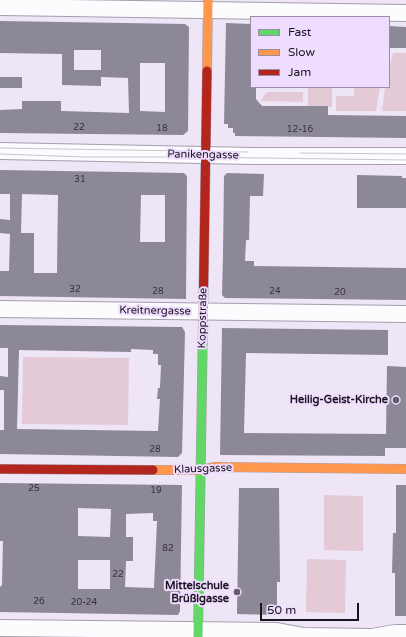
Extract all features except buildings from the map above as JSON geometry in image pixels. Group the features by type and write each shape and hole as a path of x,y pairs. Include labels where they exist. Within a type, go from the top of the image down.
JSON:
{"main road":[{"name":"Koppstraße","path":"198,633 208,5"},
{"name":"Klausgasse","path":"0,469 201,470 215,467 406,469"}],"street":[{"path":"0,7 208,5 406,12"},
{"name":"Panikengasse","path":"0,151 406,156"},
{"name":"Kreitnergasse","path":"0,309 406,314"},
{"path":"0,628 198,633 277,631 304,636 372,637 395,633 406,633"}],"shaded area":[{"path":"393,53 406,53 406,111 382,111 385,88 390,88 390,65"},
{"path":"308,88 332,88 332,107 308,106"},
{"path":"354,88 380,88 376,111 336,111 336,96 354,96"},
{"path":"267,92 303,92 303,102 260,101"},
{"path":"23,357 129,358 128,425 22,424"},
{"path":"324,495 363,496 363,551 324,550"},
{"path":"307,559 346,560 345,613 306,612"}],"tram line":[{"path":"0,148 248,152"},
{"path":"300,153 406,154"},
{"path":"0,154 85,157 406,160"}],"traffic: fast":[{"path":"198,637 203,320"}],"traffic: slow":[{"path":"207,71 208,0"},
{"path":"153,470 201,470 215,467 406,469"}],"traffic: jam":[{"path":"203,320 207,71"},
{"path":"0,469 153,470"}],"place":[{"name":"Heilig-Geist-Kirche","path":"396,400"},
{"name":"Mittelschule Brüßlgasse","path":"237,592"}]}
